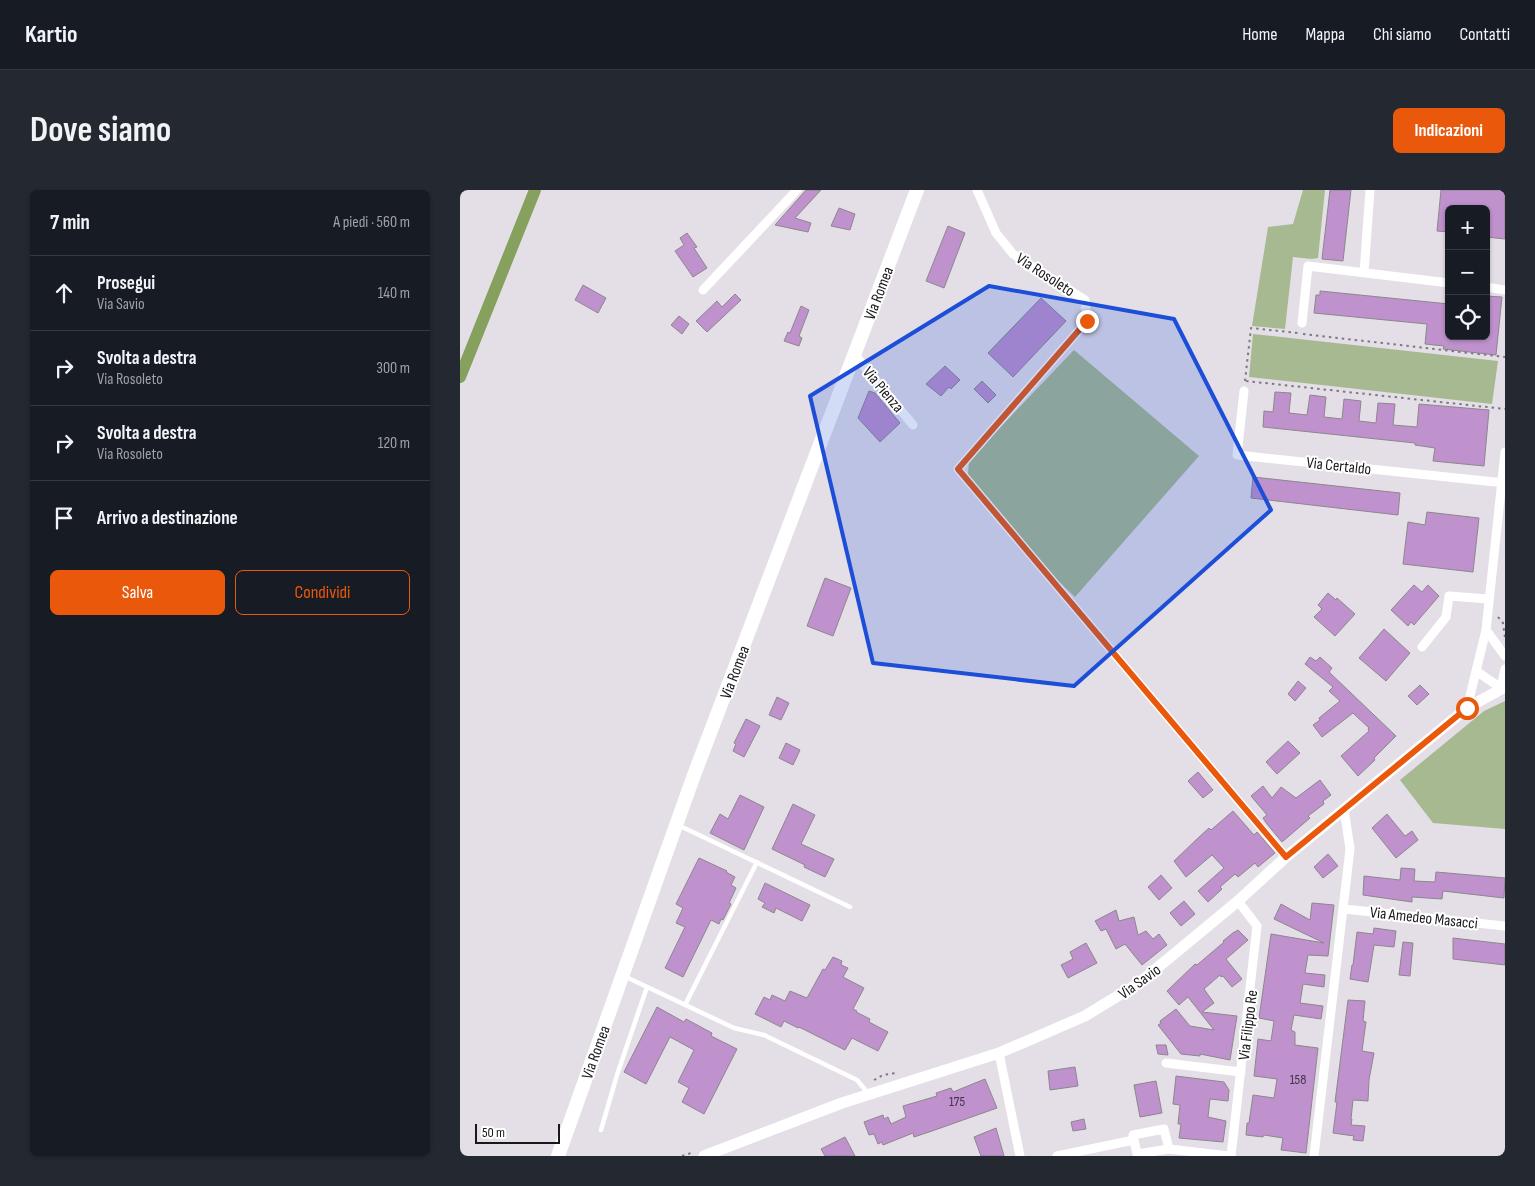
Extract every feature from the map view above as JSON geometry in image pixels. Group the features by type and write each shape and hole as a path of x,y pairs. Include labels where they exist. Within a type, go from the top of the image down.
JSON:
{"main road":[{"name":"Via Romea","path":"558,1156 677,824 917,190"}],"street":[{"path":"703,290 797,190"},
{"name":"Via Rosoleto","path":"977,190 996,233 1013,254 1085,300 1087,321 958,469 1286,857"},
{"path":"1364,273 1370,190"},
{"path":"1302,323 1308,266 1445,283"},
{"path":"1490,288 1505,290"},
{"name":"Via Pienza","path":"854,354 914,425"},
{"name":"Via Certaldo","path":"1244,391 1237,455 1503,482"},
{"path":"1467,708 1486,630 1505,452"},
{"path":"1422,647 1446,617 1449,596 1488,599"},
{"path":"1486,630 1505,656"},
{"path":"1476,671 1503,688 1505,669"},
{"name":"Via Savio","path":"701,1154 726,1152 866,1090 999,1053 1085,1016 1140,983 1238,901 1286,857 1467,708 1503,688"},
{"path":"1314,1156 1350,849 1344,809"},
{"name":"Via Filippo Re","path":"1230,1156 1257,926 1238,901"},
{"name":"Via Amedeo Masacci","path":"1344,909 1505,926"},
{"path":"999,1053 1020,1156"},
{"path":"1166,1063 1241,1072"},
{"path":"1169,1149 1164,1129 1132,1135 1137,1154 1169,1149 1230,1156"},
{"path":"1057,1156 1134,1140"}],"lane":[{"path":"677,824 850,907"},
{"path":"686,1005 757,862"},
{"path":"623,976 734,1028 764,1035 858,1080 866,1090"},
{"path":"601,1130 617,1075 647,987"}],"path":[{"path":"1244,391 1251,328 1505,357"},
{"path":"1245,381 1505,409"},
{"path":"1487,615 1498,616 1503,623 1505,638"},
{"path":"866,1090 883,1075 902,1073"},
{"path":"682,1156 701,1154"}],"highlighted area":[{"path":"989,286 1174,319 1271,510 1074,686 873,663 810,396"}],"green space":[{"path":"1303,190 1325,190 1318,258 1293,257 1285,329 1252,326 1268,227 1293,224"},
{"path":"1253,334 1498,361 1492,404 1249,377"},
{"path":"1074,350 1199,456 1075,597 1034,558 968,475 969,460"},
{"path":"1505,701 1505,829 1433,823 1400,780 1484,711"}],"building":[{"path":"806,190 821,190 795,218 811,223 808,232 775,225"},
{"path":"1330,190 1351,190 1343,261 1322,259"},
{"path":"1441,190 1505,190 1505,239 1490,237 1490,205 1445,205 1445,232 1437,231"},
{"path":"839,208 855,214 850,230 831,226"},
{"path":"948,226 965,233 944,288 926,281"},
{"path":"687,233 697,247 694,248 707,268 693,277 675,251 684,245 680,238"},
{"path":"583,285 606,298 598,313 575,300"},
{"path":"1320,291 1445,304 1445,340 1490,340 1490,296 1502,297 1496,355 1443,349 1444,346 1425,344 1427,324 1314,313 1316,295 1320,295"},
{"path":"735,294 741,300 707,332 696,321 717,301 722,307"},
{"path":"1041,298 1066,321 1013,377 988,353"},
{"path":"801,306 809,310 799,336 802,338 799,346 784,341 788,332 790,333"},
{"path":"679,316 689,324 682,334 671,325"},
{"path":"945,366 960,380 951,389 949,387 941,396 926,384"},
{"path":"982,381 996,395 988,403 974,389"},
{"path":"869,391 875,393 900,423 880,442 858,418"},
{"path":"1275,392 1291,393 1289,413 1307,415 1310,395 1326,397 1324,417 1342,419 1344,399 1361,401 1359,421 1376,423 1378,403 1395,404 1393,425 1417,427 1419,404 1489,410 1484,466 1433,461 1435,448 1415,445 1415,443 1263,427 1264,411 1273,412"},
{"path":"1253,477 1400,493 1398,515 1251,498"},
{"path":"1427,512 1479,518 1473,572 1403,564 1408,522 1425,525"},
{"path":"825,578 851,588 833,636 807,626"},
{"path":"1414,585 1422,592 1428,585 1439,596 1414,625 1411,622 1408,626 1391,610"},
{"path":"1328,593 1336,600 1337,598 1355,614 1335,636 1314,617 1322,609 1318,605"},
{"path":"1384,629 1410,653 1386,681 1359,658"},
{"path":"1310,657 1316,661 1320,657 1332,668 1329,672 1396,736 1358,776 1341,756 1369,731 1369,728 1353,713 1322,737 1313,725 1340,701 1329,691 1333,687 1305,664"},
{"path":"1298,681 1306,688 1295,701 1288,694"},
{"path":"1420,685 1429,694 1417,705 1408,696"},
{"path":"777,697 789,703 781,720 769,715"},
{"path":"746,719 760,726 744,757 733,751 736,744 734,743"},
{"path":"1288,741 1300,753 1277,774 1266,762"},
{"path":"786,743 800,750 793,765 779,758"},
{"path":"1198,772 1213,790 1203,798 1188,781"},
{"path":"1320,780 1331,795 1323,801 1324,804 1308,816 1310,818 1282,842 1263,818 1267,815 1251,796 1263,786 1272,798 1281,787 1296,798"},
{"path":"740,795 764,807 744,850 710,833 720,814 728,819"},
{"path":"793,804 815,815 801,844 834,859 825,877 772,849"},
{"path":"1233,811 1254,835 1257,832 1275,853 1258,867 1255,863 1238,877 1235,874 1220,887 1222,889 1208,902 1198,891 1224,868 1212,855 1186,877 1174,861 1209,828 1211,830"},
{"path":"1387,814 1405,836 1412,831 1418,840 1396,858 1372,828"},
{"path":"1328,854 1338,866 1323,878 1314,867"},
{"path":"699,858 727,871 735,877 731,885 736,888 723,920 721,919 719,924 711,920 683,977 665,968 685,927 676,923 683,908 676,904"},
{"path":"1401,868 1415,869 1414,881 1435,882 1436,872 1505,878 1504,898 1443,891 1442,899 1412,897 1412,902 1363,895 1364,876 1400,880"},
{"path":"1161,875 1172,888 1159,900 1148,887"},
{"path":"765,883 810,905 802,921 776,908 774,913 762,907 765,903 758,899"},
{"path":"1184,901 1195,914 1181,926 1170,913"},
{"path":"1312,903 1334,905 1328,956 1308,955 1305,973 1325,975 1324,987 1303,984 1300,1003 1323,1006 1321,1019 1294,1015 1291,1030 1295,1032 1295,1045 1318,1048 1306,1153 1281,1150 1283,1138 1246,1135 1253,1095 1274,1098 1277,1079 1254,1076 1258,1039 1271,1041 1274,1021 1259,1018 1271,934 1324,943 1274,919 1281,904 1310,920"},
{"path":"1116,910 1119,921 1134,917 1138,935 1146,931 1153,939 1159,934 1167,945 1142,965 1125,944 1116,949 1106,929 1101,931 1095,921"},
{"path":"1374,928 1396,931 1394,947 1374,945 1368,982 1350,979 1357,932 1373,934"},
{"path":"1238,930 1248,940 1226,959 1242,979 1232,987 1220,975 1204,989 1214,1003 1202,1012 1237,1016 1230,1060 1200,1054 1200,1056 1181,1054 1158,1025 1161,1023 1160,1021 1176,1009 1190,1026 1214,1030 1188,997 1179,1005 1167,991 1195,964 1197,965"},
{"path":"1453,938 1505,944 1505,965 1453,959"},
{"path":"1403,942 1413,943 1410,976 1399,975"},
{"path":"1086,943 1097,963 1068,978 1061,965 1073,959 1070,952"},
{"path":"833,957 842,961 841,965 848,968 843,977 864,988 853,1009 870,1019 869,1022 888,1032 878,1051 852,1038 845,1050 784,1021 781,1027 755,1014 764,997 770,1000 772,995 785,1001 790,991 807,998 823,969 825,970"},
{"path":"1348,1000 1365,1001 1363,1021 1366,1022 1362,1051 1374,1053 1369,1080 1368,1101 1353,1100 1351,1125 1365,1126 1363,1141 1353,1140 1354,1136 1333,1133"},
{"path":"657,1007 684,1022 686,1019 712,1033 711,1036 737,1049 704,1114 682,1102 689,1088 678,1082 694,1050 670,1037 646,1084 624,1072"},
{"path":"1156,1045 1166,1045 1168,1055 1158,1054"},
{"path":"1075,1067 1078,1086 1050,1090 1048,1071"},
{"path":"1176,1076 1224,1082 1229,1090 1228,1101 1210,1099 1208,1117 1226,1121 1223,1142 1179,1138 1181,1124 1178,1124 1180,1105 1173,1104"},
{"path":"985,1079 997,1108 914,1137 913,1133 883,1145 882,1142 878,1144 874,1134 869,1135 864,1122 883,1115 884,1119 888,1117 891,1124 906,1117 903,1106 937,1096 936,1093 951,1088 953,1092"},
{"path":"1156,1081 1162,1113 1140,1117 1134,1085"},
{"path":"1084,1119 1086,1129 1073,1131 1071,1122"},
{"path":"996,1128 1004,1156 981,1156 974,1137"},
{"path":"845,1137 855,1156 825,1156 821,1149"}],"waterway":[{"path":"460,377 535,190"}],"route":[{"path":"1087,321 958,469 1286,857 1467,708"}]}
